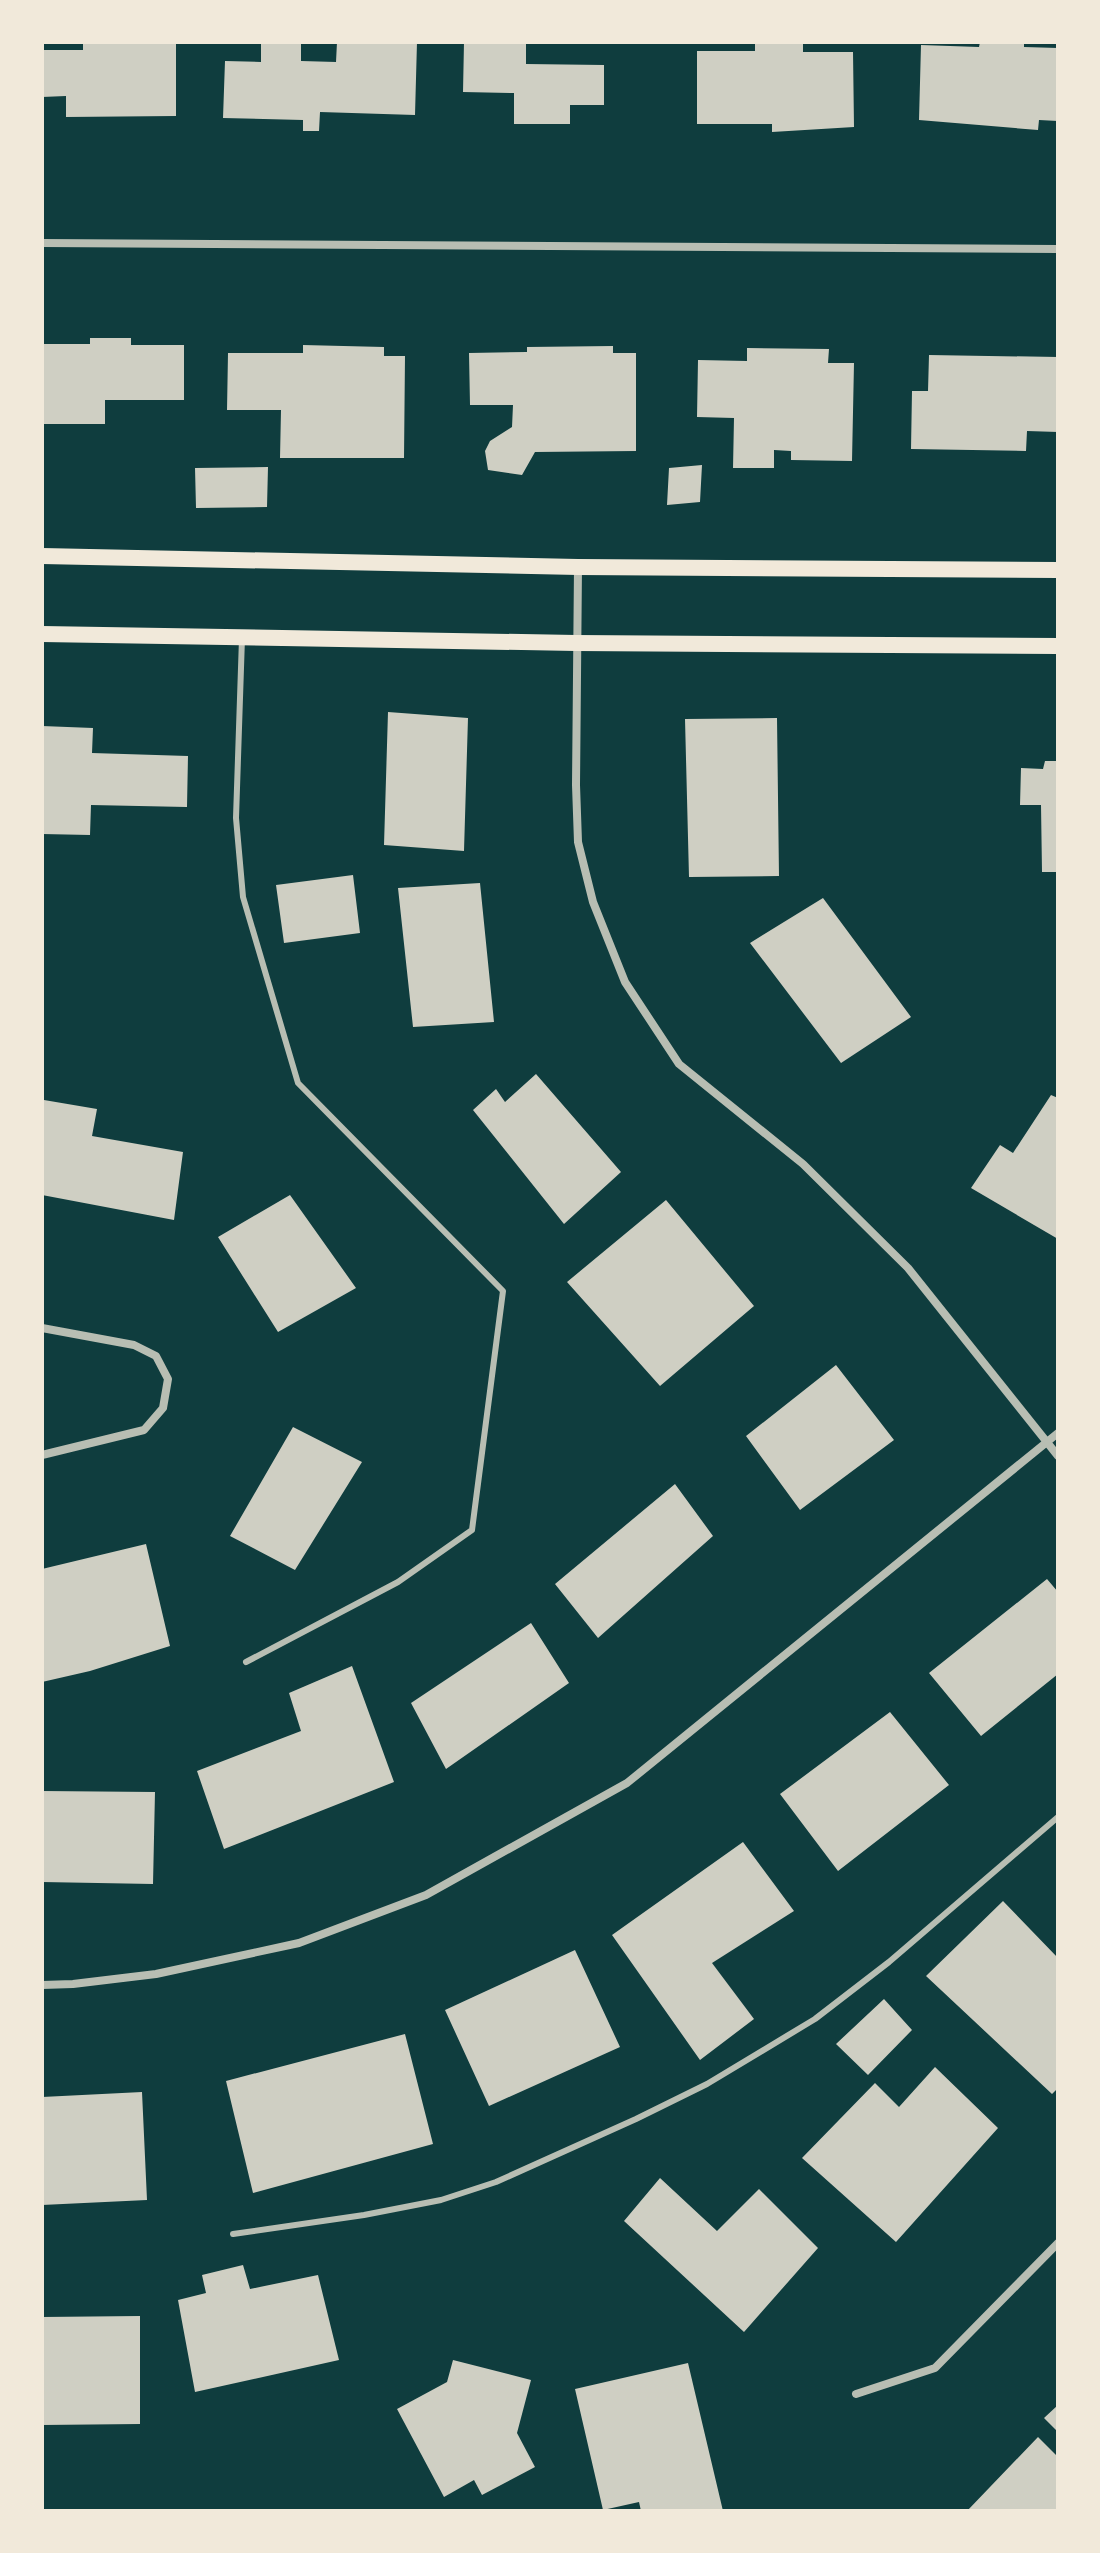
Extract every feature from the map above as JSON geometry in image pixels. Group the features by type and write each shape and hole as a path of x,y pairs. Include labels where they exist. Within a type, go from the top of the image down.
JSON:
{"main road":[{"path":"42,556 578,567 1058,570"},
{"path":"42,634 576,643 1058,646"}],"street":[{"path":"42,243 1058,249"},
{"path":"578,567 578,842 593,902 625,982 679,1064 803,1164 908,1268 1058,1456"},
{"path":"42,1328 134,1345 156,1356 168,1379 163,1408 144,1430 42,1455"},
{"path":"42,1985 156,1974 299,1943 426,1895 627,1783 1058,1433"},
{"path":"856,2394 935,2368 1058,2243"}],"lane":[{"path":"242,638 236,818 243,897 298,1083 503,1291 472,1530 398,1582 246,1662"},
{"path":"233,2234 441,2200 496,2182 707,2084 815,2019 889,1962 1058,1817"}],"building":[{"path":"83,42 176,42 176,116 66,117 66,96 42,97 42,50 83,50"},
{"path":"261,42 301,42 301,61 336,62 337,42 417,42 415,115 320,112 319,131 303,131 303,120 223,118 225,61 261,62"},
{"path":"464,42 526,42 526,64 604,65 604,105 570,105 570,124 514,124 514,93 463,92"},
{"path":"755,42 803,42 803,52 853,52 854,127 772,132 772,124 697,124 697,51 755,51"},
{"path":"980,42 1024,42 1024,47 1058,48 1058,121 1039,120 1038,130 919,120 921,45 979,47"},
{"path":"90,338 131,338 131,345 184,345 184,400 105,400 105,424 42,424 42,344 90,344"},
{"path":"303,345 384,347 384,356 405,356 404,458 280,458 281,410 227,410 228,353 303,353"},
{"path":"613,346 613,353 636,353 636,451 535,452 522,475 488,470 485,451 490,441 512,427 513,405 470,405 469,353 527,352 527,347"},
{"path":"747,348 829,349 828,363 854,363 852,461 791,460 791,451 774,450 774,468 733,468 734,418 697,417 698,360 747,361"},
{"path":"929,355 1058,357 1058,432 1027,431 1026,451 911,449 912,391 928,391"},
{"path":"702,465 700,502 667,505 669,468"},
{"path":"268,467 267,507 196,508 195,468"},
{"path":"388,712 468,718 464,851 384,845"},
{"path":"777,718 779,876 689,877 685,719"},
{"path":"42,726 93,728 92,753 188,756 187,807 91,805 90,835 42,834"},
{"path":"1045,761 1058,761 1058,872 1042,872 1041,805 1020,805 1021,768 1043,769"},
{"path":"353,875 360,933 284,943 276,885"},
{"path":"480,883 494,1022 413,1027 398,888"},
{"path":"823,898 911,1017 841,1063 750,943"},
{"path":"536,1074 621,1172 564,1224 473,1110 496,1089 505,1102"},
{"path":"1051,1095 1058,1098 1058,1239 971,1188 1000,1145 1013,1153"},
{"path":"44,1100 97,1109 92,1136 183,1152 174,1220 42,1195"},
{"path":"290,1195 356,1288 278,1332 218,1237"},
{"path":"666,1200 754,1306 660,1386 567,1282"},
{"path":"836,1365 894,1440 800,1510 746,1436"},
{"path":"293,1427 362,1462 295,1570 230,1536"},
{"path":"675,1484 713,1536 598,1638 555,1584"},
{"path":"146,1544 170,1646 90,1671 42,1682 42,1569"},
{"path":"1047,1579 1058,1592 1058,1674 981,1736 929,1673"},
{"path":"531,1623 569,1683 446,1769 411,1703"},
{"path":"352,1666 394,1782 224,1849 197,1771 301,1731 289,1693"},
{"path":"890,1712 949,1785 838,1871 780,1794"},
{"path":"42,1791 155,1792 153,1884 42,1882"},
{"path":"743,1842 794,1911 712,1963 754,2019 700,2060 612,1935"},
{"path":"1003,1901 1058,1958 1058,2088 1052,2094 926,1976"},
{"path":"575,1950 620,2047 489,2106 445,2010"},
{"path":"884,1999 912,2030 868,2075 836,2044"},
{"path":"405,2034 433,2144 253,2193 226,2081"},
{"path":"935,2067 998,2128 896,2242 802,2158 875,2083 899,2107"},
{"path":"142,2092 147,2200 42,2205 42,2097"},
{"path":"660,2178 717,2231 759,2189 818,2248 744,2332 624,2221"},
{"path":"243,2265 250,2289 318,2275 339,2360 195,2392 178,2300 206,2293 202,2275"},
{"path":"140,2316 140,2424 42,2425 42,2317"},
{"path":"453,2360 531,2380 517,2433 535,2467 482,2495 474,2480 444,2497 397,2409 447,2382"},
{"path":"688,2363 723,2511 641,2511 639,2502 603,2510 575,2389"},
{"path":"1058,2405 1058,2432 1044,2418"},
{"path":"1038,2437 1058,2457 1058,2511 967,2511"}]}
